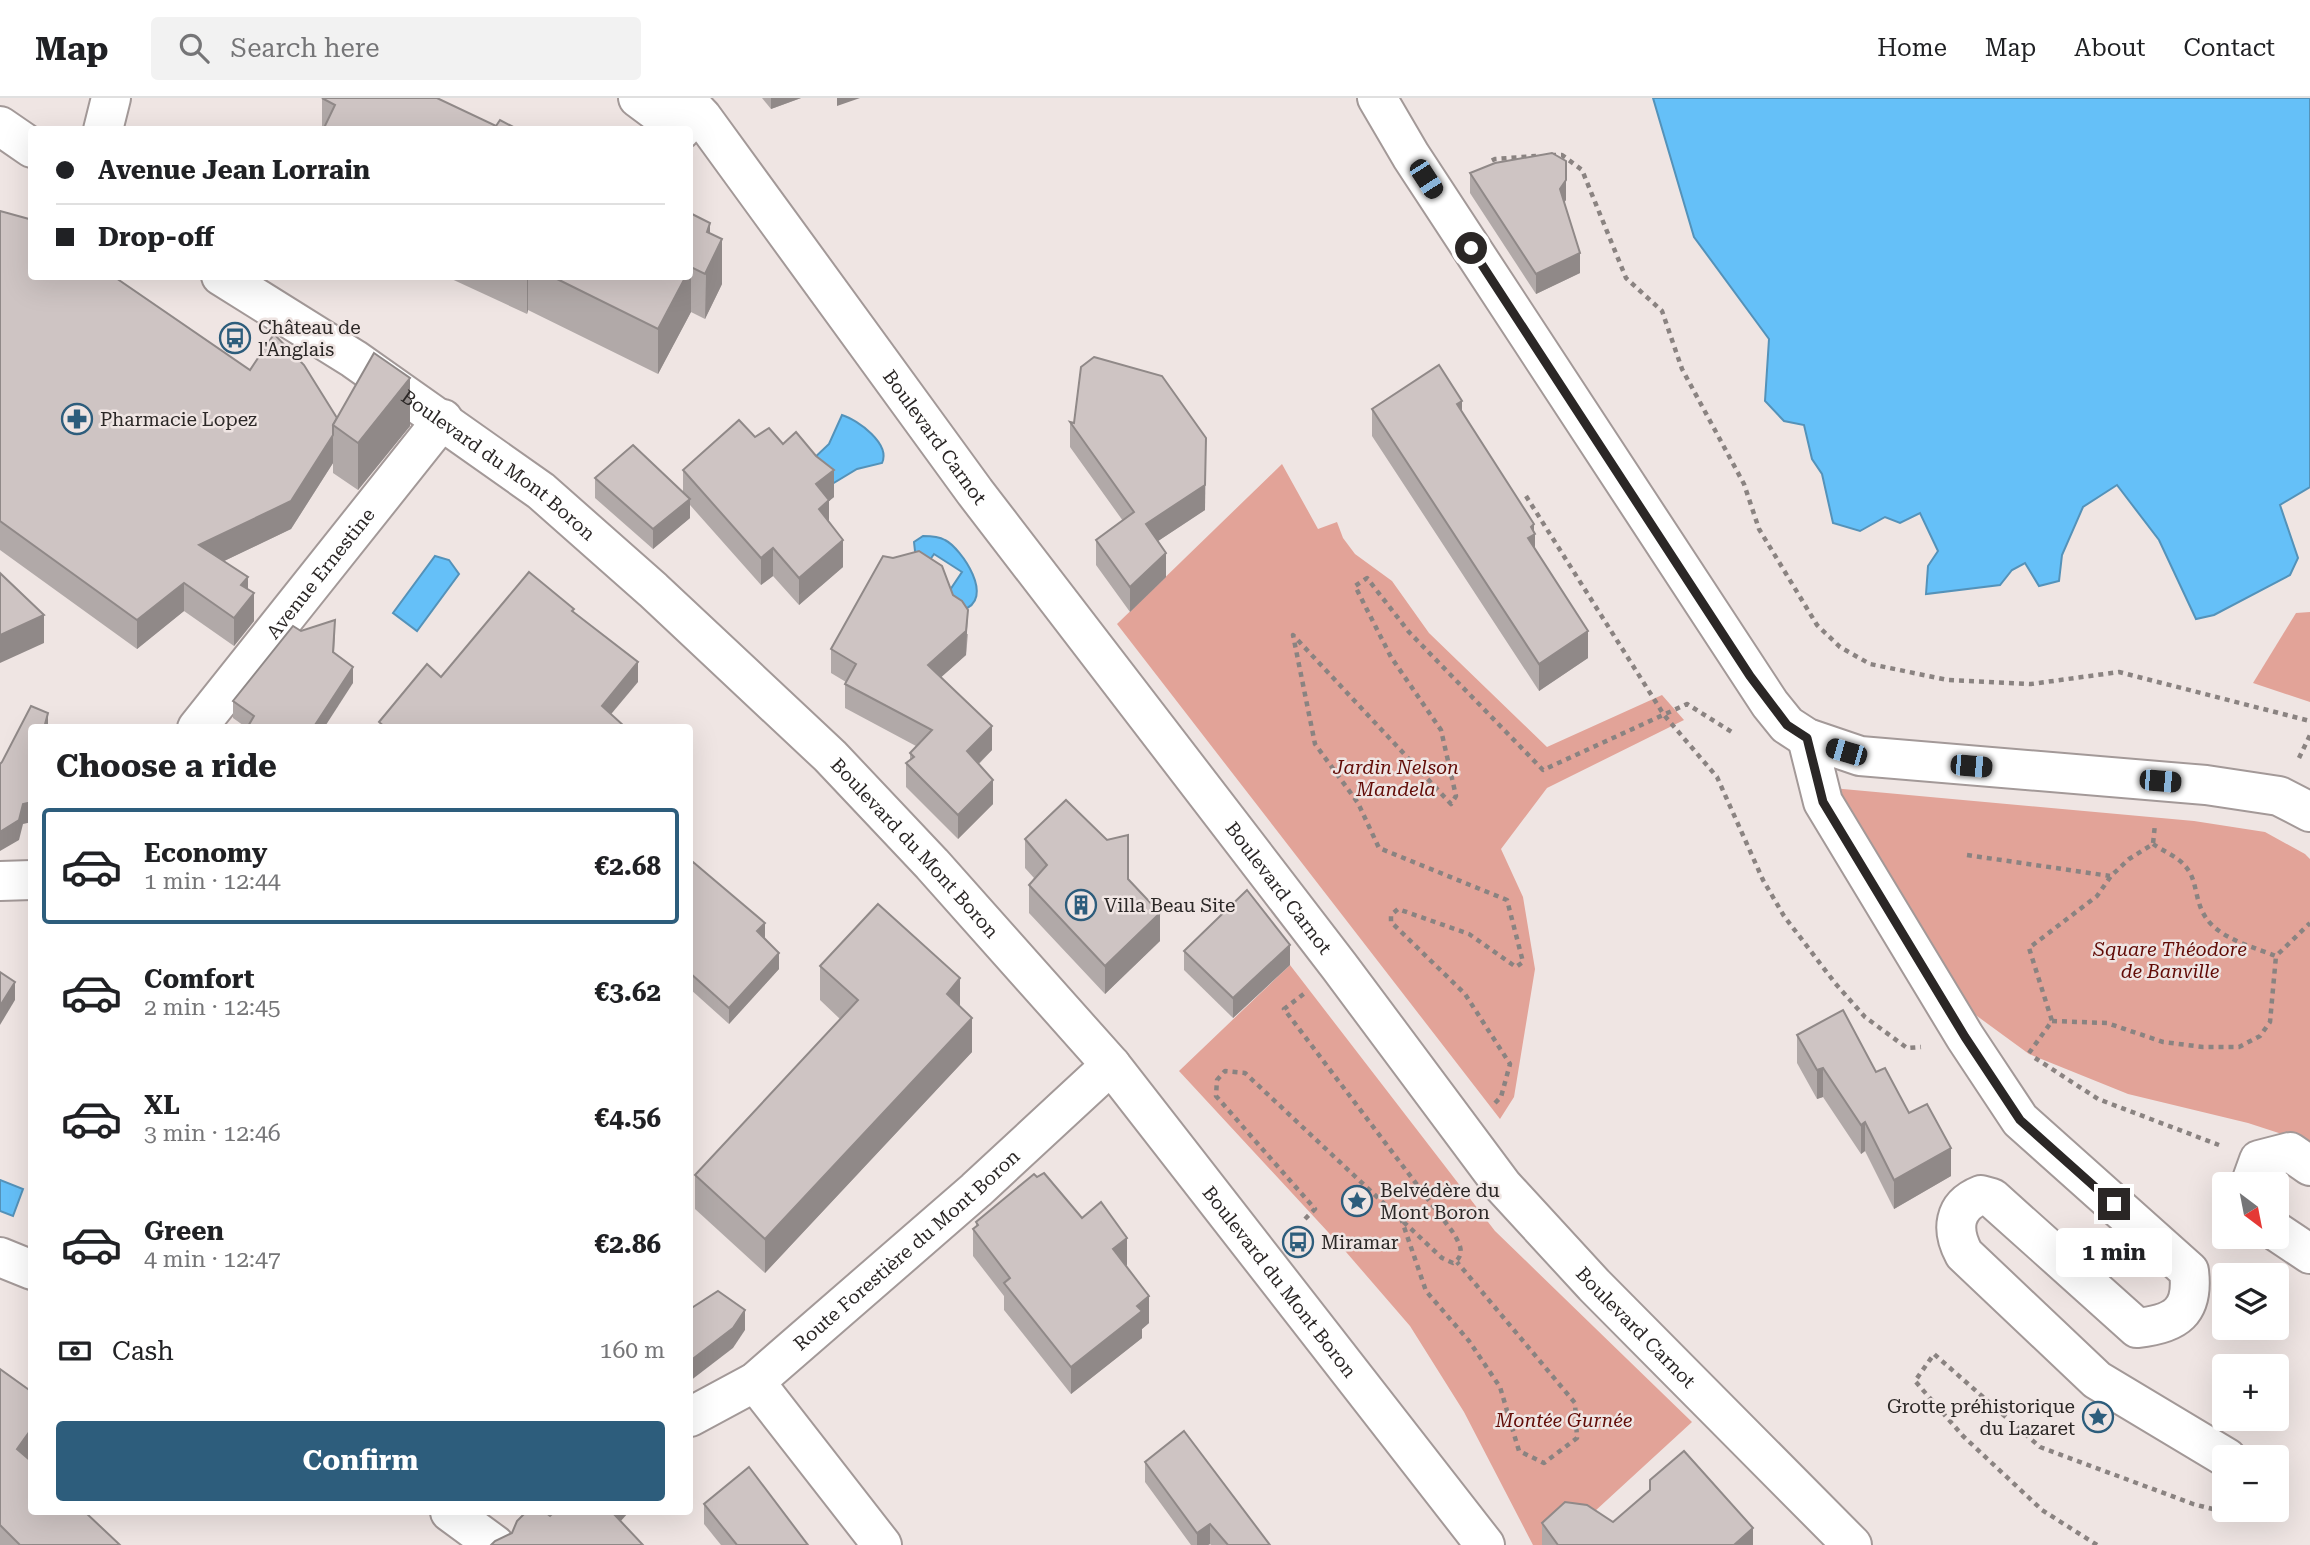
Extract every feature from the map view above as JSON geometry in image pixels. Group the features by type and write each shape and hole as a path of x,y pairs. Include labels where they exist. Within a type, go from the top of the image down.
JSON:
{"street":[{"path":"104,126 111,98"},
{"path":"638,98 676,126"},
{"name":"Boulevard Carnot","path":"684,98 702,117 752,190 975,492 1339,966 1503,1186 1594,1285 1852,1545"},
{"path":"1377,98 1411,156 1712,619 1797,732 1823,802 1965,1037 2020,1120 2189,1271 2191,1291 2183,1312 2162,1326 2137,1328 1992,1198 1981,1195 1964,1205 1957,1215 1956,1233 1964,1254 2097,1380 2212,1449"},
{"path":"0,126 28,145"},
{"name":"Boulevard Carnot","path":"693,139 752,190"},
{"name":"Boulevard du Mont Boron","path":"227,280 354,359 443,419 562,509 653,590 830,756 932,863 1111,1065 1485,1545"},
{"name":"Avenue Ernestine","path":"201,724 443,419"},
{"path":"1797,732 1860,756 2160,781 2279,796 2310,812"},
{"path":"0,881 28,880"},
{"name":"Route Forestière du Mont Boron","path":"693,1415 755,1382 976,1190 1111,1065"},
{"path":"2255,1172 2290,1152 2310,1166"},
{"path":"2289,1240 2310,1254"},
{"path":"0,1257 28,1268"},
{"path":"755,1382 881,1545"},
{"path":"454,1515 495,1545"}],"path":[{"path":"1493,179 1490,166 1495,159 1562,155 1582,170 1626,278 1662,311 1682,369 1744,484 1759,528 1816,625 1840,647 1870,664 1948,680 2031,684 2094,674 2132,674 2310,721"},
{"path":"1526,496 1664,715 1717,777 1763,880 1784,916 1835,984 1865,1017 1907,1048 1936,1045 1965,1037 2003,1038 2098,1099 2255,1172"},
{"path":"1485,1094 1494,1105 1501,1097 1510,1063 1465,994 1391,922 1391,915 1398,909 1469,934 1516,967 1523,961 1507,900 1379,848 1358,803 1315,744 1293,635 1451,804 1456,796 1441,730 1391,657 1355,586 1360,580 1367,579 1409,632 1543,770 1687,704 1761,750 1797,732"},
{"path":"2153,844 2160,781"},
{"path":"2052,1021 2029,948 2097,896 2111,876 2129,859 2153,844"},
{"path":"2153,844 2185,864 2192,878 2196,903 2212,926 2241,942 2277,956"},
{"path":"1967,855 2111,876"},
{"path":"2052,1021 2107,1023 2163,1042 2203,1047 2238,1047 2260,1036 2270,1021 2277,956 2310,923"},
{"path":"1339,966 1284,1009 1452,1231 1461,1249 1457,1261"},
{"path":"2029,1054 2052,1021"},
{"path":"1305,1219 1315,1209 1216,1096 1217,1080 1225,1071 1245,1073 1442,1258 1448,1263 1457,1261"},
{"path":"1401,1218 1426,1291 1469,1341 1500,1387 1519,1451 1544,1463 1577,1438 1575,1403 1457,1261"},
{"path":"2097,1545 2042,1510 1963,1436 1915,1381 1934,1354 2040,1447 2212,1509"}],"green space":[{"name":"Jardin Nelson Mandela","path":"1282,464 1318,529 1337,522 1343,538 1355,554 1392,581 1429,633 1547,747 1662,695 1684,720 1547,788 1501,849 1523,897 1535,969 1514,1097 1500,1119 1117,624"},
{"path":"2310,612 2310,702 2253,683 2296,613"},
{"name":"Square Théodore de Banville","path":"1832,788 2194,821 2265,832 2305,854 2310,859 2310,1143 2248,1123 2128,1094 2029,1054 1951,997"},
{"name":"Montée Gurnée","path":"1290,965 1495,1231 1692,1422 1558,1545 1533,1545 1464,1412 1410,1326 1340,1245 1179,1071"}],"water":[{"path":"1653,98 2310,98 2310,487 2280,505 2298,558 2290,575 2214,615 2196,619 2159,540 2117,485 2083,507 2062,555 2059,581 2039,586 2025,563 2012,570 2000,585 1926,594 1928,566 1938,551 1920,513 1900,523 1885,517 1860,531 1833,523 1822,474 1812,459 1804,425 1784,421 1765,401 1769,339 1694,237"},
{"path":"842,415 871,434 878,441 884,456 882,463 857,469 832,484 810,462 829,444"},
{"path":"923,536 945,540 967,563 976,586 976,596 972,604 962,610 948,593 962,572 934,554 925,567 916,560 914,542"},
{"path":"435,556 449,560 459,574 417,631 393,613"},
{"path":"0,1180 23,1189 13,1216 0,1211"}],"building":[{"path":"322,98 437,98 496,126 325,126 335,105"},
{"path":"500,120 511,126 496,126"},
{"path":"1552,153 1566,161 1566,180 1560,189 1580,253 1536,274 1470,173 1495,163"},
{"path":"0,211 28,219 28,280 119,280 250,370 274,334 304,365 337,418 333,425 333,435 291,501 199,545 248,577 241,585 254,593 234,618 184,583 137,620 0,521"},
{"path":"693,214 710,223 707,232 722,239 705,274 693,268"},
{"path":"559,280 684,280 658,329"},
{"path":"374,353 410,378 358,443 333,425"},
{"path":"1094,357 1162,376 1206,438 1205,485 1146,524 1166,553 1130,587 1096,540 1134,512 1070,422 1074,423 1081,367"},
{"path":"1439,365 1462,401 1457,404 1534,524 1531,527 1535,534 1528,538 1588,631 1539,664 1372,409"},
{"path":"739,420 755,437 769,428 783,444 796,432 816,456 834,470 816,484 829,500 819,509 843,540 799,578 773,548 761,558 683,470"},
{"path":"633,445 690,499 653,529 595,478"},
{"path":"919,551 942,566 953,595 962,601 968,610 966,631 928,665 992,726 967,751 993,780 958,815 906,763 914,757 910,753 932,730 845,684 856,664 831,649 883,556 893,558"},
{"path":"529,572 574,609 572,611 638,662 602,706 622,724 379,722 427,664 441,677"},
{"path":"0,573 44,615 0,635"},
{"path":"335,620 333,652 353,667 316,724 249,724 254,716 233,701 293,626 301,631"},
{"path":"31,706 48,713 45,724 28,724 28,803 23,804 19,820 0,832 0,764"},
{"name":"Villa Beau Site","path":"1066,800 1107,840 1128,835 1128,879 1160,913 1105,966 1029,885 1047,865 1025,839"},
{"path":"693,862 765,923 757,931 779,953 729,1008 693,976"},
{"path":"1247,890 1290,945 1233,998 1184,951"},
{"path":"878,904 960,978 947,994 972,1018 765,1239 695,1175 858,1000 820,966"},
{"path":"0,972 15,982 0,1006"},
{"path":"1843,1010 1876,1072 1885,1068 1909,1113 1927,1104 1951,1148 1894,1180 1865,1122 1861,1125 1823,1068 1817,1070 1797,1035"},
{"path":"1044,1173 1082,1218 1101,1202 1127,1238 1113,1249 1149,1296 1137,1306 1142,1311 1071,1367 1004,1283 1010,1278 973,1229 978,1225 976,1222 1034,1174 1037,1177"},
{"path":"718,1291 745,1310 733,1328 693,1359 693,1307"},
{"path":"0,1369 28,1389 28,1434 17,1449 28,1459 28,1515 88,1515 120,1545 20,1545 0,1525"},
{"path":"1184,1431 1270,1545 1228,1545 1210,1524 1197,1533 1145,1462"},
{"path":"1684,1451 1753,1528 1734,1545 1558,1545 1542,1523 1565,1502 1587,1505 1613,1522 1650,1490 1650,1480"},
{"path":"749,1467 808,1545 737,1545 704,1504"},
{"path":"523,1515 615,1515 643,1545 491,1545 512,1533"}],"place":[{"name":"Château de l'Anglais","path":"235,338"},
{"name":"Pharmacie Lopez","path":"77,419"},
{"name":"Villa Beau Site","path":"1081,905"},
{"name":"Belvédère du Mont Boron","path":"1357,1201"},
{"name":"Miramar","path":"1298,1242"},
{"name":"Grotte préhistorique du Lazaret","path":"2098,1417"}],"route":[{"path":"1471,248 1750,676 1787,725 1807,738 1823,802 1965,1037 2020,1120 2114,1204"}]}
